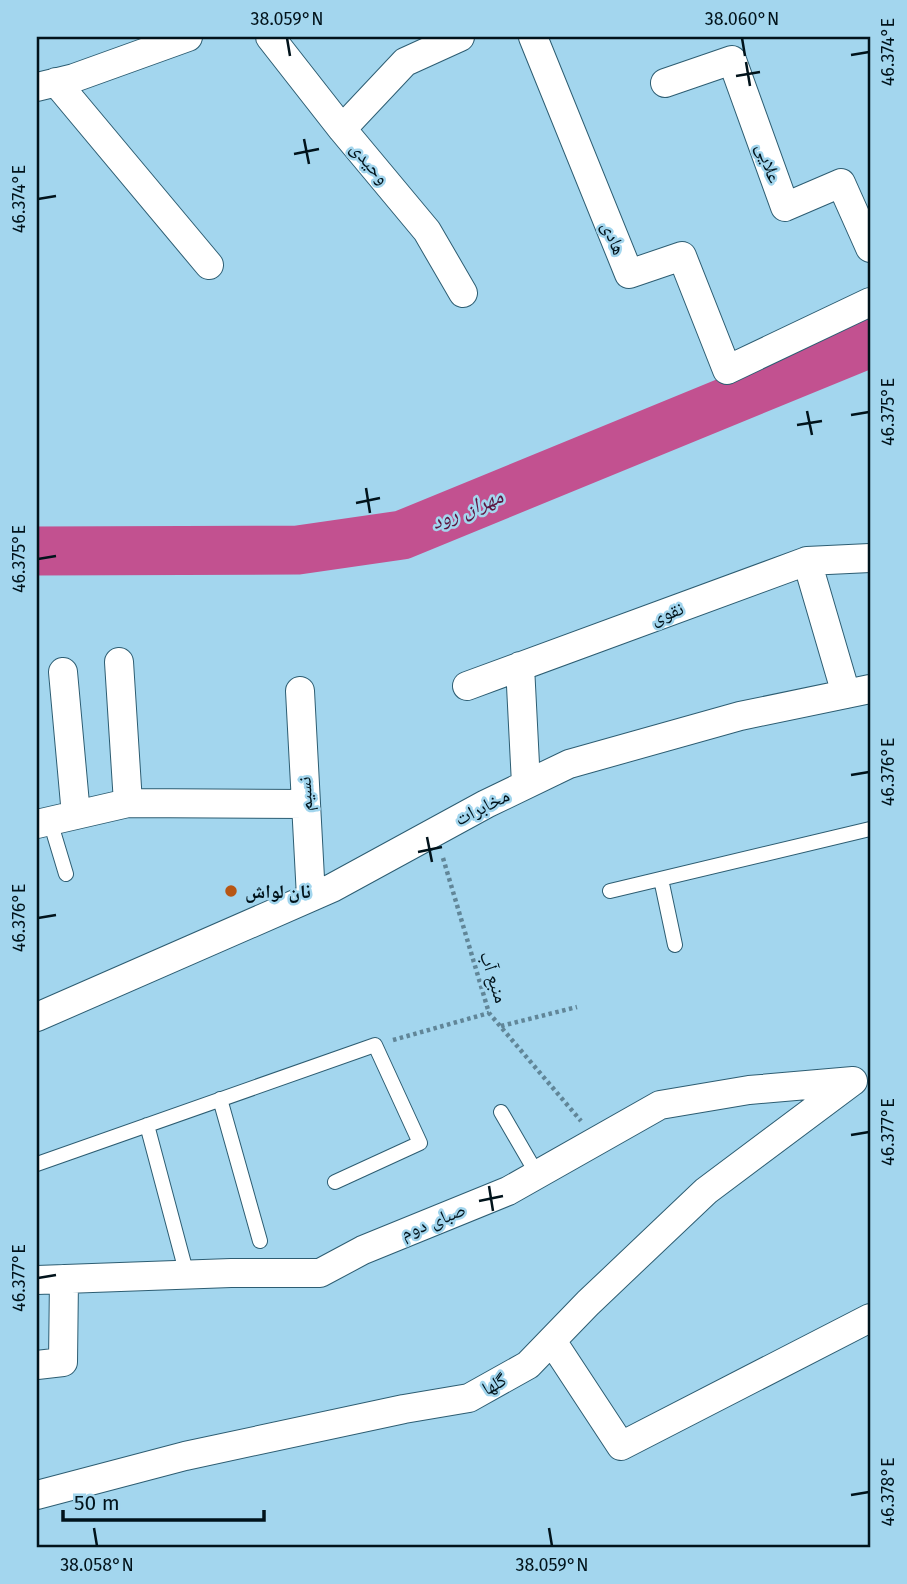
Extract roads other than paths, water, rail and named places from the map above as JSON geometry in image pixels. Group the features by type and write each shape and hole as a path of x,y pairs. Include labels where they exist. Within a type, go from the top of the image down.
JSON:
{"street":[{"path":"188,37 46,85 209,265"},
{"name":"وحیدی","path":"270,37 427,231 463,293"},
{"path":"342,129 405,62 460,37"},
{"name":"هادی","path":"533,37 629,274 682,256 727,370 870,302"},
{"name":"علایی","path":"665,83 732,60 785,207 841,183 870,248"},
{"name":"نقوی","path":"467,686 807,561 870,558"},
{"path":"807,561 858,691"},
{"path":"119,662 128,803"},
{"path":"520,666 526,784"},
{"path":"63,672 54,820 128,803 306,804"},
{"name":"نسیم","path":"300,691 312,897"},
{"name":"مخابرات","path":"37,1017 312,897 569,764 740,716 858,691"},
{"name":"صبای دوم","path":"50,1280 320,1273 363,1250 508,1191 660,1105 749,1090 862,1080"},
{"name":"گلها","path":"37,1495 185,1457 404,1409 470,1398 528,1366 706,1191 862,1080"},
{"path":"37,1364 64,1362 50,1280"},
{"path":"552,1341 621,1446 870,1318"}],"lane":[{"path":"54,820 66,874"},
{"path":"610,891 870,830"},
{"path":"662,879 674,945"},
{"path":"37,1164 375,1045 420,1143 335,1182"},
{"path":"220,1099 260,1241"},
{"path":"501,1112 537,1174"},
{"path":"147,1125 187,1275"}],"waterway":[{"name":"مهران رود","path":"37,551 298,550 402,535 870,343"}],"place":[{"name":"نان لواش","path":"231,891"}]}
